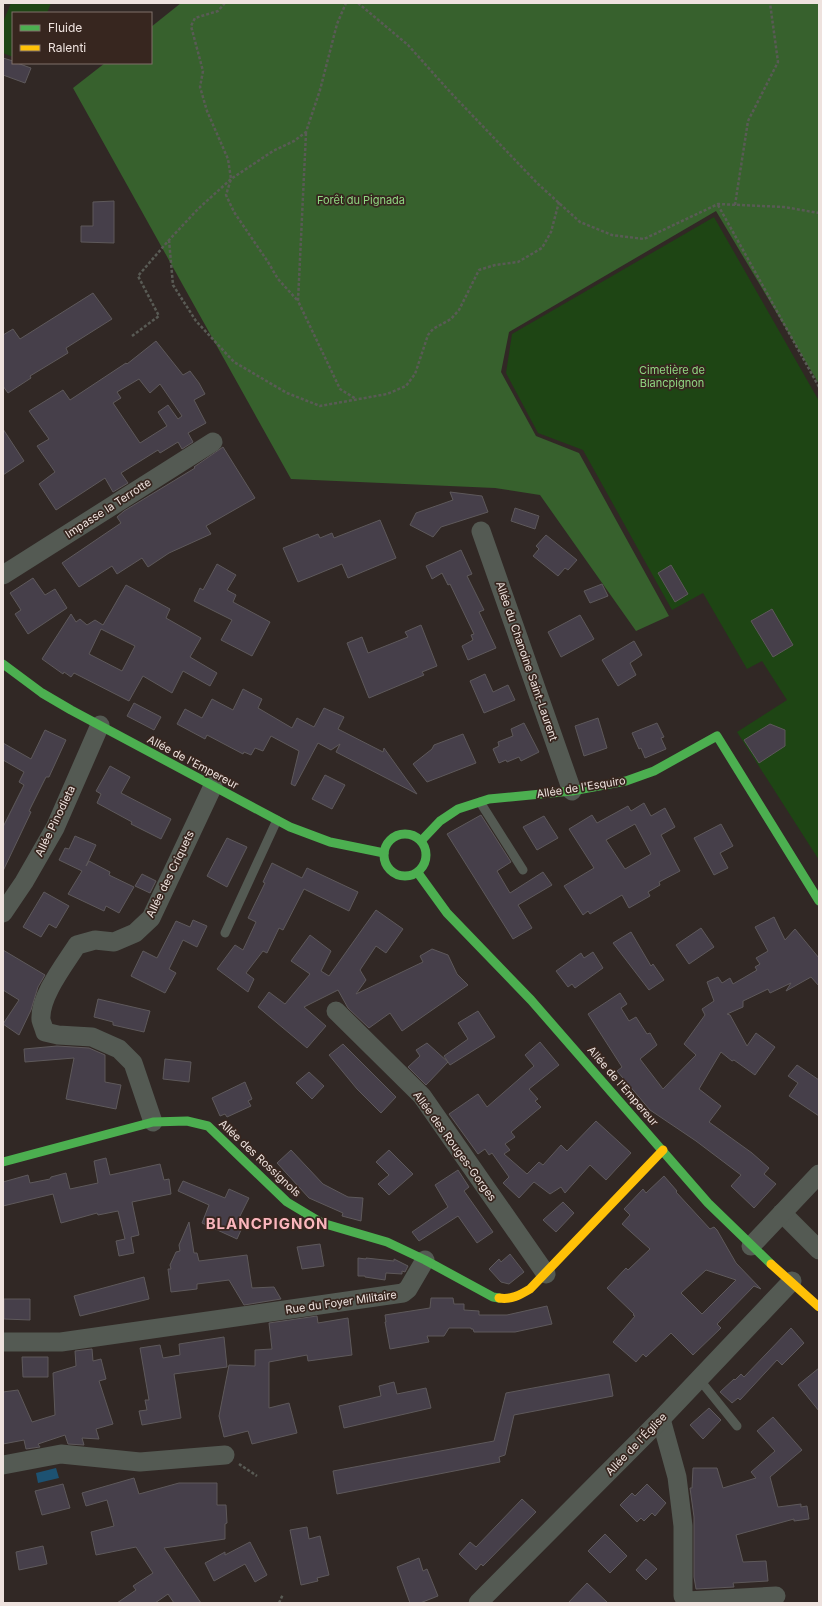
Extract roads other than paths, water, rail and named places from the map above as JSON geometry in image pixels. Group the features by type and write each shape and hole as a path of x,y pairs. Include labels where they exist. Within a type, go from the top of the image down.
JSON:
{"street":[{"name":"Impasse la Terrotte","path":"3,575 213,442"},
{"name":"Allée du Chanoine Saint-Laurent","path":"482,531 572,791"},
{"name":"Allée de l'Empereur","path":"3,664 42,693 71,710 278,820 322,840 368,848 384,853"},
{"name":"Allée Pinodieta","path":"3,914 24,882 55,828 100,725"},
{"name":"Allée de l'Esquiro","path":"421,840 440,821 458,809 489,798 572,791 626,781 654,771 717,736 819,901"},
{"name":"Allée des Criquets","path":"153,1122 133,1063 119,1049 92,1037 58,1035 45,1032 41,1020 44,1002 58,974 76,945 95,940 114,942 135,933 152,918 213,786"},
{"path":"403,834 413,835 421,840 426,848 427,857 424,866 418,873 409,877 399,876 391,871 385,863 384,853 387,844 394,837 403,834"},
{"name":"Allée de l'Empereur","path":"418,873 447,913 531,1000 708,1203 751,1246 792,1281 819,1308"},
{"name":"Allée des Rouges-Gorges","path":"336,1011 422,1096 546,1274"},
{"name":"Allée des Rossignols","path":"3,1162 153,1122 187,1121 208,1126 287,1202 322,1223 387,1242 425,1260"},
{"path":"425,1260 493,1297 506,1299 519,1296 530,1289 546,1274 663,1150"},
{"path":"751,1246 819,1174"},
{"path":"782,1213 819,1250"},
{"name":"Rue du Foyer Militaire","path":"3,1342 61,1342 403,1293 408,1289 425,1260"},
{"name":"Allée de l'Église","path":"478,1603 661,1419 792,1281"},
{"path":"661,1419 677,1477 683,1526 683,1596 687,1601 776,1596"},
{"path":"3,1465 61,1454 140,1462 225,1455"}],"lane":[{"path":"480,802 522,870"},
{"path":"225,933 278,820"},
{"path":"698,1379 737,1426"}],"water":[{"path":"56,1468 59,1478 38,1483 36,1473"}],"district":[{"name":"BLANCPIGNON","path":"267,1224"}],"park label":[{"name":"Forêt du Pignada","path":"361,200"},
{"name":"Cimetière de Blancpignon","path":"672,376"}]}
